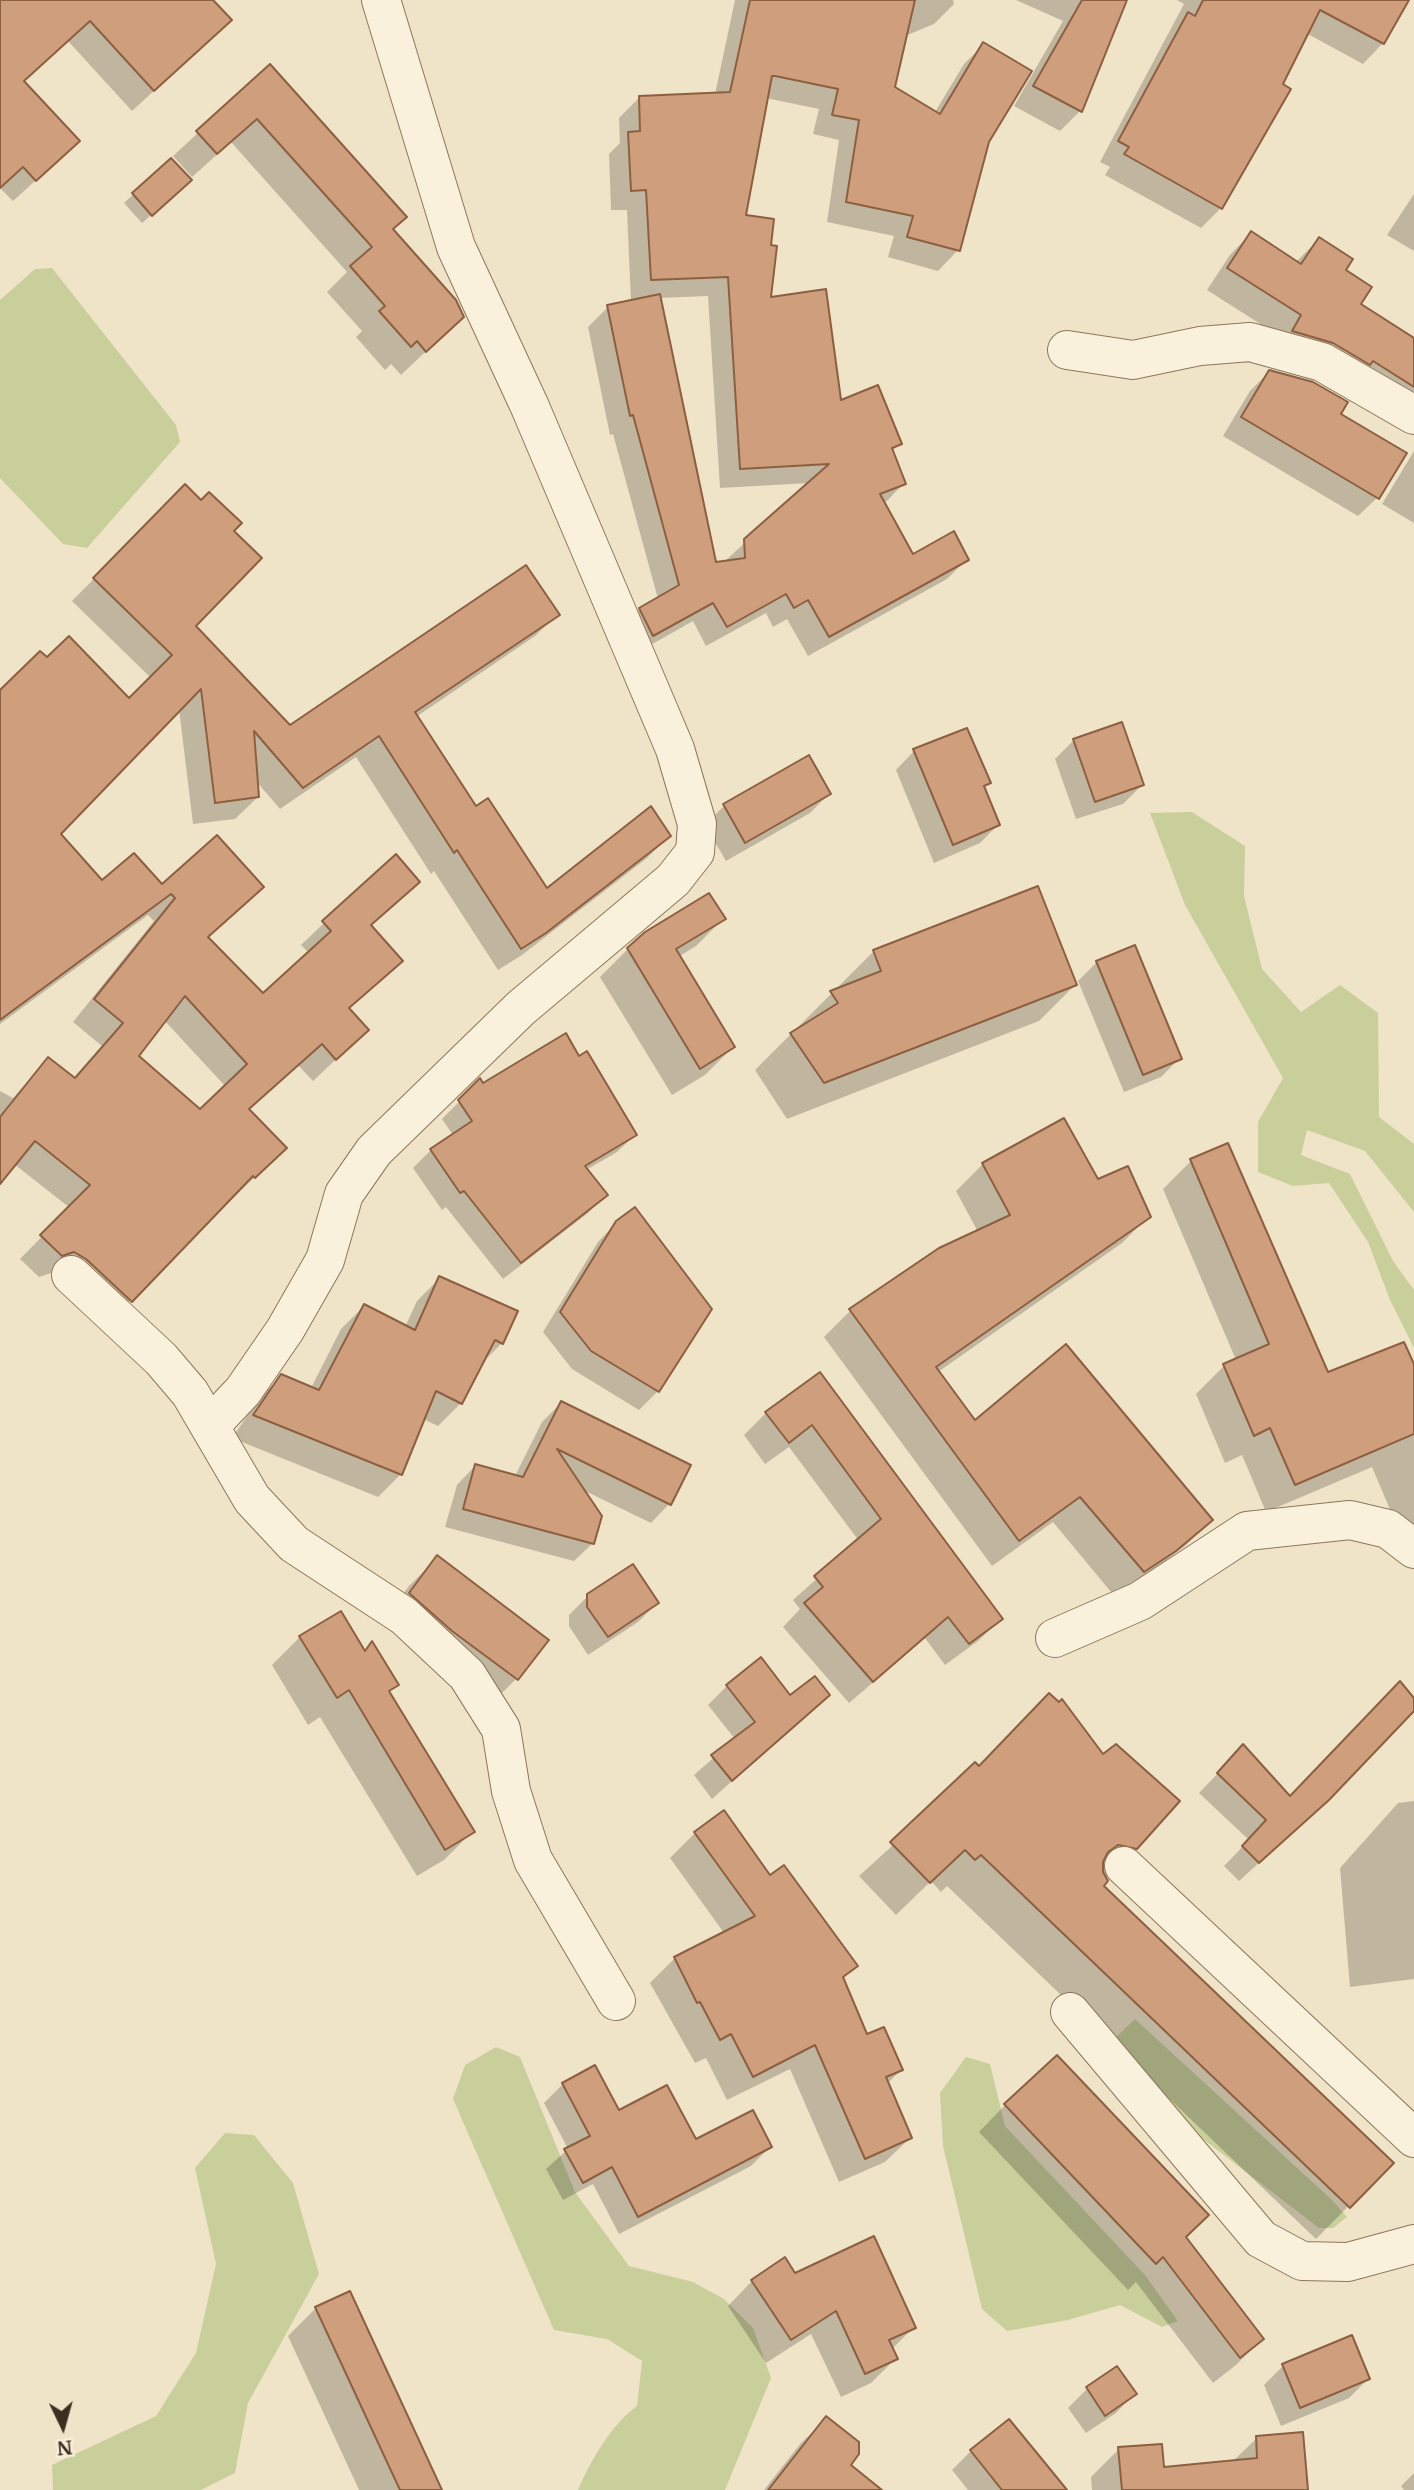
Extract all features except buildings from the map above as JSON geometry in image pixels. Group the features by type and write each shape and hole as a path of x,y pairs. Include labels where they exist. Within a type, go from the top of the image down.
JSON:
{"street":[{"path":"210,1426 243,1391 285,1330 325,1260 344,1194 374,1151 521,1008 673,880 695,852 697,824 675,749 530,407 456,247 382,0"},
{"path":"1067,350 1133,360 1200,346 1250,342 1322,362 1414,415"},
{"path":"71,1275 161,1359 190,1393 252,1499 294,1544 404,1616 467,1675 501,1729 511,1791 533,1860 616,2001"},
{"path":"1055,1638 1140,1601 1247,1531 1350,1520 1388,1529 1414,1549"},
{"path":"1124,1866 1414,2138"},
{"path":"1070,2012 1261,2239 1302,2261 1348,2262 1414,2244"}],"green space":[{"path":"52,268 176,425 180,442 87,548 63,544 0,478 0,300 35,269"},
{"path":"1192,812 1245,846 1244,896 1262,969 1301,1012 1340,985 1378,1013 1379,1117 1414,1144 1414,1212 1365,1151 1307,1130 1301,1155 1350,1174 1393,1261 1414,1290 1414,1348 1390,1300 1368,1242 1329,1183 1293,1186 1258,1172 1258,1122 1283,1078 1185,905 1150,813"},
{"path":"1135,2019 1332,2200 1347,2217 1333,2228 1319,2228 1203,2139 1115,2038"},
{"path":"496,2047 520,2057 575,2192 629,2266 693,2282 724,2299 753,2328 771,2378 725,2490 578,2490 603,2444 637,2406 642,2361 607,2339 554,2330 453,2099 465,2065"},
{"path":"966,2057 990,2064 1005,2126 1145,2275 1178,2321 1162,2327 1120,2305 1068,2320 1007,2331 982,2309 943,2146 940,2093"},
{"path":"225,2133 254,2135 293,2183 319,2274 248,2403 235,2473 201,2490 53,2490 52,2465 156,2416 196,2353 216,2264 195,2168"}]}
